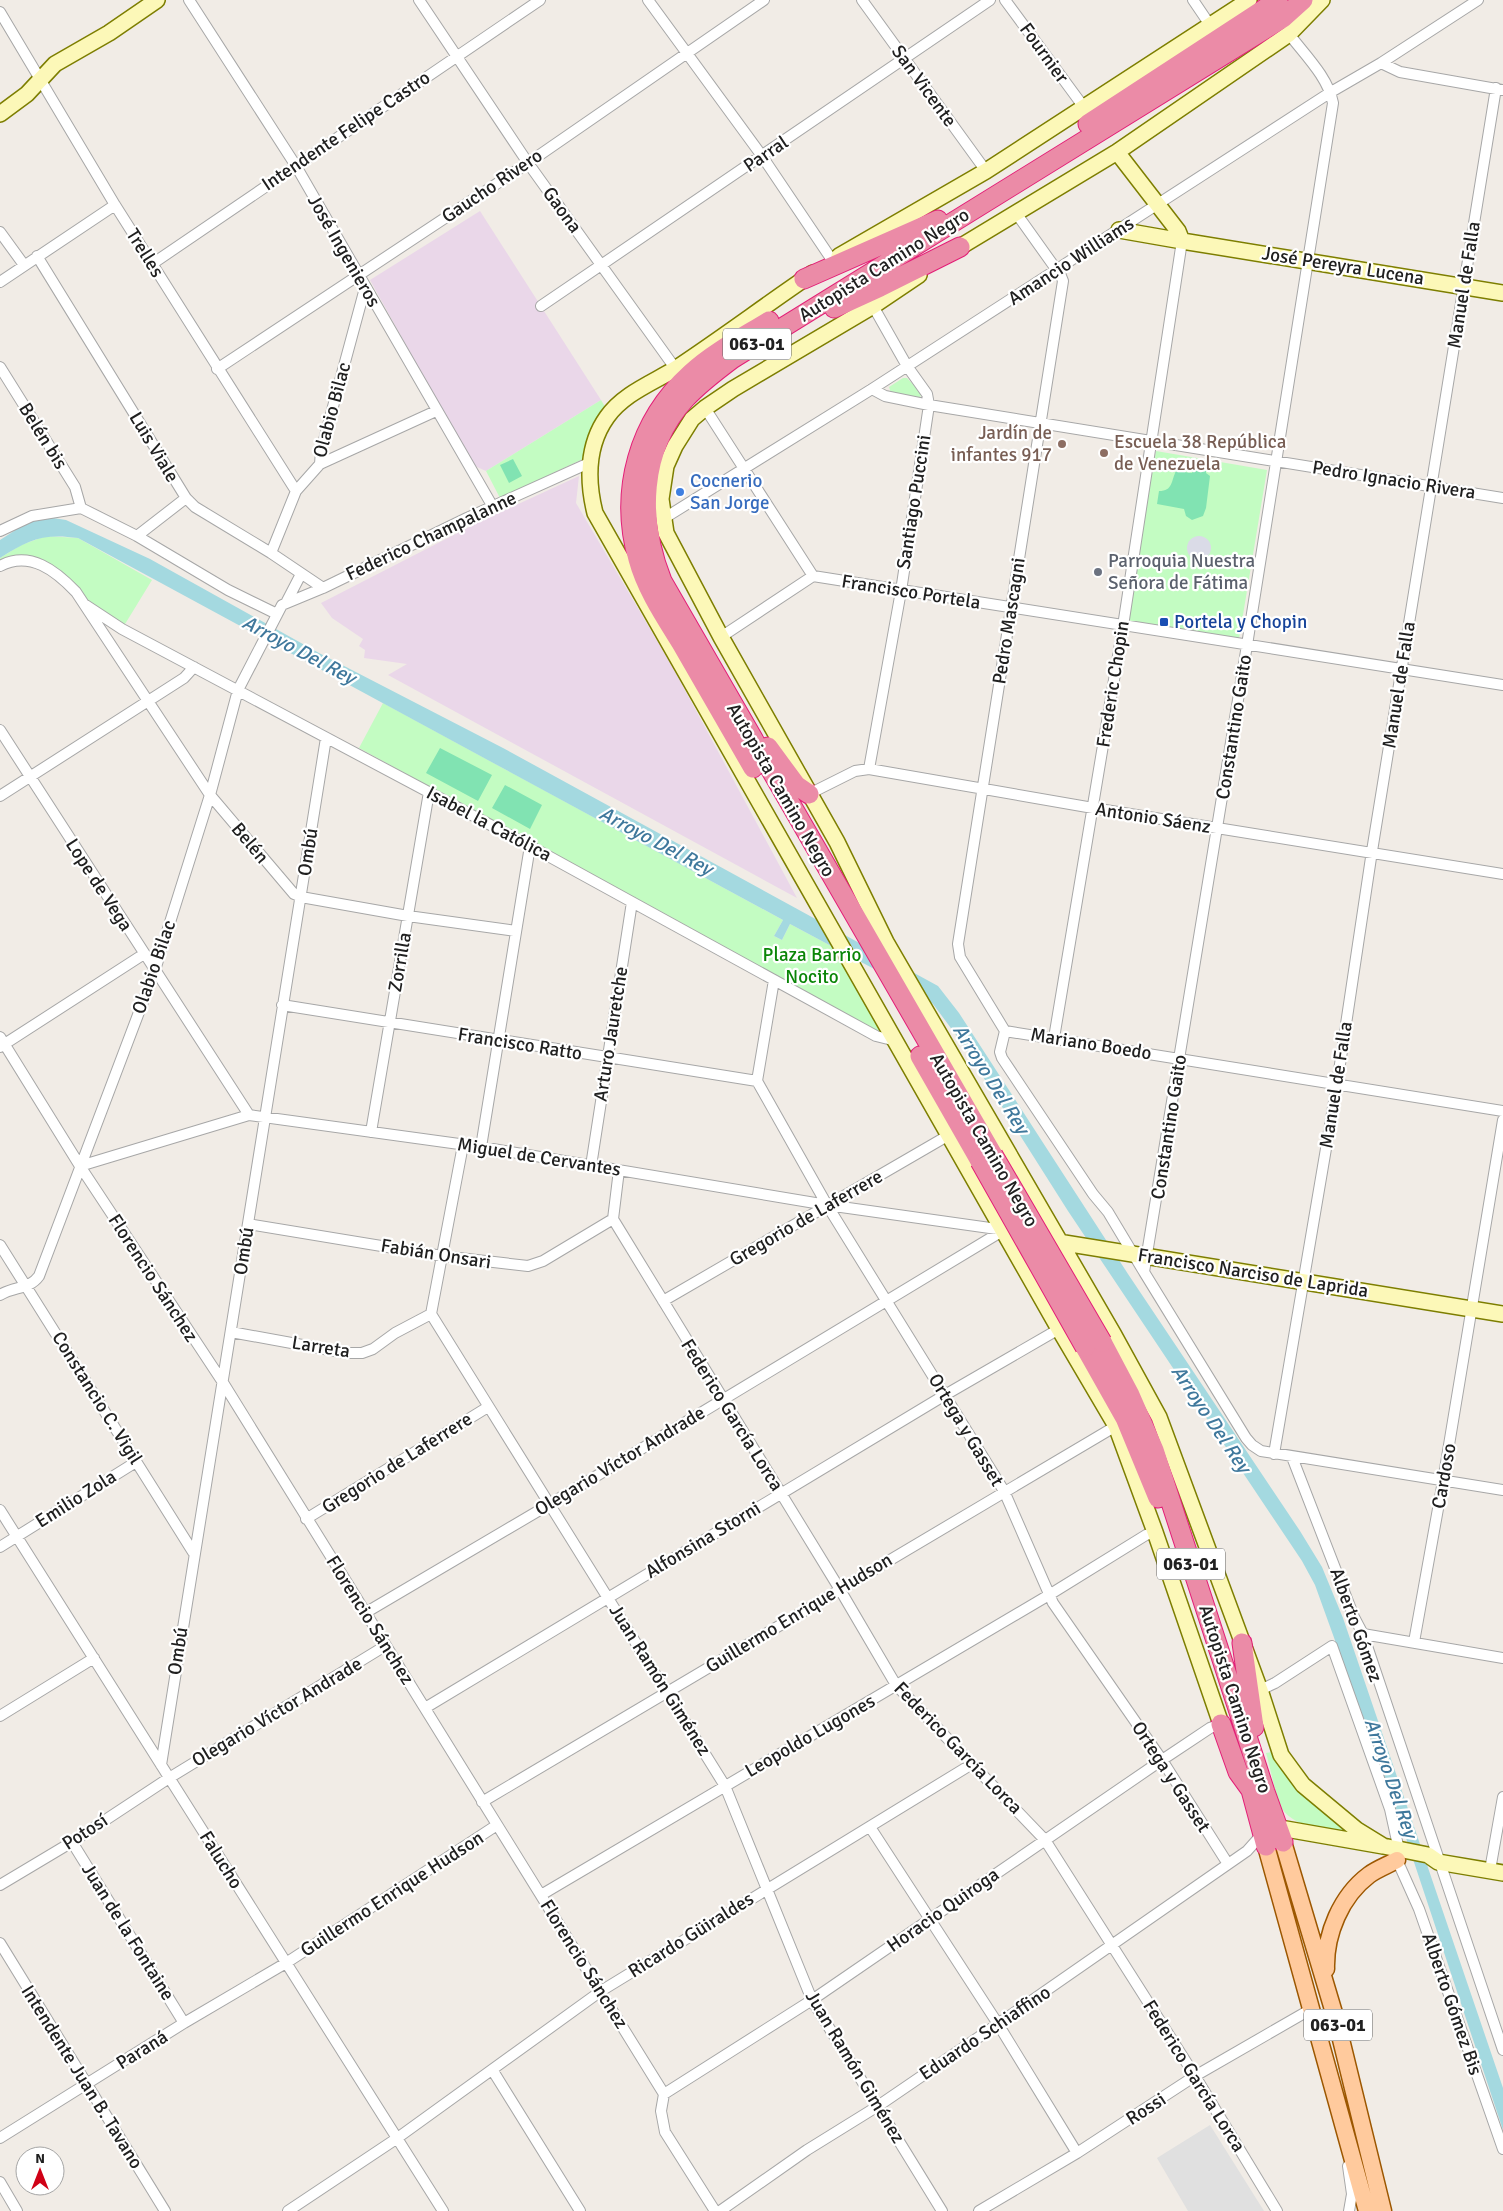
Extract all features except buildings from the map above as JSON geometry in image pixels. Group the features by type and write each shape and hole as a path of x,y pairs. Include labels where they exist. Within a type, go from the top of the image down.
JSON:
{"highway":[{"name":"Autopista Camino Negro","path":"1272,1837 1154,1450 1130,1395 1094,1344 890,992 831,901 654,599 638,561 634,542 631,502 632,482 641,444 653,419 667,399 690,373 717,352 938,220 1278,0"},
{"name":"Autopista Camino Negro","path":"831,901 712,671 662,581 654,560 645,509 646,489 656,449 670,421 685,399 732,359 1283,18 1303,0"},
{"path":"804,279 938,220"},
{"path":"771,335 880,287 960,247"},
{"path":"712,671 796,785 809,794"},
{"path":"1242,1643 1258,1791"},
{"path":"1221,1724 1238,1772 1258,1791"}],"main road":[{"name":"063-01","path":"1272,1837 1326,1983 1383,2211"},
{"name":"063-01","path":"1272,1837 1313,2008 1367,2211"},
{"path":"1326,1983 1328,1943 1341,1908 1352,1890 1370,1874 1403,1856"}],"street":[{"path":"0,114 20,100 55,64 109,33 157,0"},
{"name":"José Ingenieros","path":"189,0 296,166 493,507"},
{"name":"Gaona","path":"419,0 455,57 528,163 675,368"},
{"name":"Intendente Felipe Castro","path":"152,264 540,0"},
{"path":"648,0 762,156 832,260"},
{"name":"Gaucho Rivero","path":"217,369 528,163 764,0"},
{"name":"San Vicente","path":"862,0 986,171"},
{"name":"Parral","path":"541,306 905,60 990,0"},
{"name":"Fournier","path":"1005,0 1083,106"},
{"path":"1193,0 1210,25"},
{"path":"1221,1724 1155,1532 1116,1426 1059,1329 859,974 831,901 600,524 593,504 590,463 596,441 608,415 630,395 675,368 832,260 986,171 1083,106 1249,0"},
{"path":"1322,0 1289,34 1118,152 960,247 874,306 705,408 684,430 666,466 661,499 663,519 673,548 840,847 886,942 1114,1335 1159,1417 1260,1690 1278,1750 1303,1786 1357,1830 1403,1856"},
{"name":"Amancio Williams","path":"663,519 872,389 1331,92 1381,63 1478,0"},
{"name":"Trelles","path":"0,12 115,205 217,369 296,491"},
{"path":"1289,34 1331,92"},
{"path":"1381,63 1400,72 1500,89"},
{"name":"Manuel de Falla","path":"1304,1281 1464,286 1500,89"},
{"name":"Constantino Gaito","path":"1144,1272 1149,1255 1248,645 1333,103 1331,92"},
{"path":"1118,152 1178,231 1182,241"},
{"path":"0,282 115,205"},
{"name":"Pedro Mascagni","path":"1005,1031 960,957 958,944 1063,281 1016,214"},
{"name":"José Pereyra Lucena","path":"1119,230 1503,293"},
{"path":"0,232 24,265"},
{"name":"Frederic Chopin","path":"1054,1038 1123,626 1182,241"},
{"name":"Luis Viale","path":"37,256 186,498 195,507 271,553 323,588"},
{"name":"Olabio Bilac","path":"271,553 296,491 320,464 321,452 365,288"},
{"path":"874,306 907,366 927,394 929,405"},
{"name":"Belén bis","path":"0,367 75,487 81,508"},
{"name":"Pedro Ignacio Rivera","path":"872,389 885,396 929,405 1503,498"},
{"name":"Santiago Puccini","path":"869,770 901,591 929,405"},
{"path":"705,408 743,470 813,576 721,637"},
{"path":"320,464 436,411"},
{"name":"Federico Champalanne","path":"276,614 287,602 323,588 590,463"},
{"path":"137,536 186,498"},
{"path":"0,531 32,516 81,508 137,536 228,590 276,614"},
{"path":"0,566 19,561 36,562 50,568 62,577 84,604"},
{"path":"287,602 301,574"},
{"name":"Francisco Portela","path":"813,576 1503,685"},
{"name":"Isabel la Católica","path":"84,604 122,629 530,846 876,1036 896,1041"},
{"name":"Belén","path":"84,604 150,700 210,795 290,890 301,897"},
{"name":"Olabio Bilac","path":"28,1286 39,1276 155,970 210,795 238,690 276,614"},
{"path":"0,796 184,678 194,667"},
{"name":"Lope de Vega","path":"0,730 249,1115"},
{"name":"Ombú","path":"161,1765 193,1552 231,1332 326,738"},
{"name":"Antonio Sáenz","path":"809,794 855,771 869,770 1218,829 1372,851 1503,874"},
{"name":"Zorrilla","path":"370,1132 429,792"},
{"path":"481,1147 500,1041 530,846"},
{"path":"301,897 408,916 516,931"},
{"name":"Arturo Jauretche","path":"590,1166 632,902"},
{"path":"2,1043 144,954"},
{"path":"757,1081 774,980"},
{"name":"Francisco Ratto","path":"282,1005 757,1081"},
{"path":"1005,1031 1000,1052 1002,1058 1126,1252 1144,1272 1252,1445 1260,1451 1292,1458 1503,1490"},
{"name":"Mariano Boedo","path":"1005,1031 1503,1111"},
{"name":"Florencio Sánchez","path":"2,1043 80,1166 222,1381 664,2094"},
{"name":"Ortega y Gasset","path":"757,1081 828,1205 1004,1491 1048,1595 1162,1760 1228,1864"},
{"name":"Miguel de Cervantes","path":"80,1166 249,1115 481,1147 828,1205 1004,1230"},
{"name":"Cardoso","path":"1414,1642 1443,1481 1503,1120"},
{"name":"Gregorio de Laferrere","path":"663,1301 949,1135"},
{"path":"431,1314 463,1145"},
{"path":"613,1219 619,1170"},
{"name":"Fabián Onsari","path":"248,1224 512,1266 535,1265 613,1219"},
{"name":"Federico García Lorca","path":"613,1219 839,1588 896,1686 1045,1840 1195,2076 1277,2211"},
{"name":"Francisco Narciso de Laprida","path":"1004,1230 1059,1242 1149,1255 1503,1314"},
{"name":"Olegario Víctor Andrade","path":"365,1613 550,1504 1004,1230"},
{"name":"Constancio C. Vigil","path":"0,1245 28,1286 193,1552"},
{"path":"1274,1454 1304,1281"},
{"path":"0,1295 10,1289 28,1286"},
{"name":"Larreta","path":"231,1332 346,1354 362,1353 431,1314"},
{"name":"Juan Ramón Giménez","path":"431,1314 725,1786 812,2000 942,2211"},
{"name":"Alfonsina Storni","path":"426,1708 945,1395 1059,1329"},
{"name":"Gregorio de Laferrere","path":"306,1519 488,1407"},
{"name":"Guillermo Enrique Hudson","path":"482,1802 839,1588 1116,1426"},
{"name":"Alberto Gómez","path":"1292,1458 1354,1617 1363,1634 1433,1861 1503,2050"},
{"name":"Emilio Zola","path":"0,1547 136,1462"},
{"name":"Falucho","path":"0,1510 442,2211"},
{"name":"Leopoldo Lugones","path":"541,1895 896,1686 1146,1535 1155,1532"},
{"path":"1363,1634 1503,1658"},
{"name":"Olegario Víctor Andrade","path":"169,1778 385,1646"},
{"name":"Alberto Gómez Bis","path":"1260,1690 1275,1683 1332,1646 1390,1809 1419,1909 1503,2149"},
{"path":"0,1716 94,1658"},
{"name":"Horacio Quiroga","path":"664,2094 812,2000 1162,1760 1210,1728 1221,1724"},
{"name":"Ricardo Güiraldes","path":"288,2211 493,2071 601,1991 972,1764"},
{"name":"Potosí","path":"0,1885 72,1842 169,1778"},
{"path":"1272,1837 1497,1871 1503,1797"},
{"name":"Guillermo Enrique Hudson","path":"286,1963 497,1825"},
{"path":"870,1827 998,2024 1077,2153"},
{"path":"1272,1837 1383,1846"},
{"name":"Eduardo Schiaffino","path":"720,2211 806,2150 878,2106 1247,1851 1272,1837"},
{"name":"Juan de la Fontaine","path":"72,1842 184,2023"},
{"name":"Intendente Juan B. Tavano","path":"0,1943 165,2211"},
{"name":"Paraná","path":"0,2138 184,2023 286,1963"},
{"name":"Rossi","path":"980,2211 1077,2153 1195,2076 1313,2008"},
{"path":"493,2071 580,2211"},
{"path":"664,2094 661,2111 665,2132 715,2211"},
{"path":"1340,2108 1352,2194 1350,2211"},
{"path":"0,2182 18,2211"}],"shaded area":[{"path":"480,211 601,400 486,471 477,467 469,459 370,280"},
{"path":"579,476 576,503 672,666 797,898 388,675 407,664 364,658 365,650 359,646 363,639 332,618 321,603 479,522"},
{"path":"1199,536 1208,539 1211,548 1208,557 1199,560 1190,557 1187,548 1190,539"},
{"path":"1210,2125 1264,2211 1188,2211 1157,2158"}],"green space":[{"path":"903,378 907,378 921,393 920,399 891,393 889,387"},
{"path":"601,400 607,410 585,458 500,498 486,471"},
{"path":"1156,451 1267,470 1239,639 1127,620"},
{"path":"513,459 522,476 509,483 500,465"},
{"path":"1195,467 1206,468 1206,473 1210,476 1206,508 1203,516 1192,520 1186,516 1184,509 1157,504 1159,491 1164,491 1171,485 1176,471 1192,473"},
{"path":"46,536 78,538 152,580 122,629 36,562 2,565 0,558 21,545"},
{"name":"Plaza Barrio Nocito","path":"383,703 783,920 774,936 782,940 790,924 833,947 878,1021 880,1031 873,1030 359,748"},
{"path":"440,748 492,775 478,801 426,773"},
{"path":"505,785 542,805 530,829 492,808"},
{"path":"1272,1752 1310,1802 1353,1837 1314,1829 1288,1816 1280,1805 1275,1790 1266,1753"}],"water":[{"name":"Arroyo Del Rey","path":"47,517 66,520 150,559 319,653 503,748 938,986 959,1013 1128,1274 1300,1531 1322,1567 1343,1618 1503,2088 1503,2130 1402,1826 1315,1585 1302,1561 1068,1211 959,1039 933,1004 921,994 790,924 782,940 774,936 783,920 78,538 55,536 36,539 0,558 0,540 28,522"}],"place":[{"name":"Jardín de infantes 917","path":"1062,444"},
{"name":"Escuela 38 República de Venezuela","path":"1104,453"},
{"name":"Cocnerio San Jorge","path":"680,492"},
{"name":"Parroquia Nuestra Señora de Fátima","path":"1098,572"},
{"name":"Portela y Chopin","path":"1164,622"}]}
